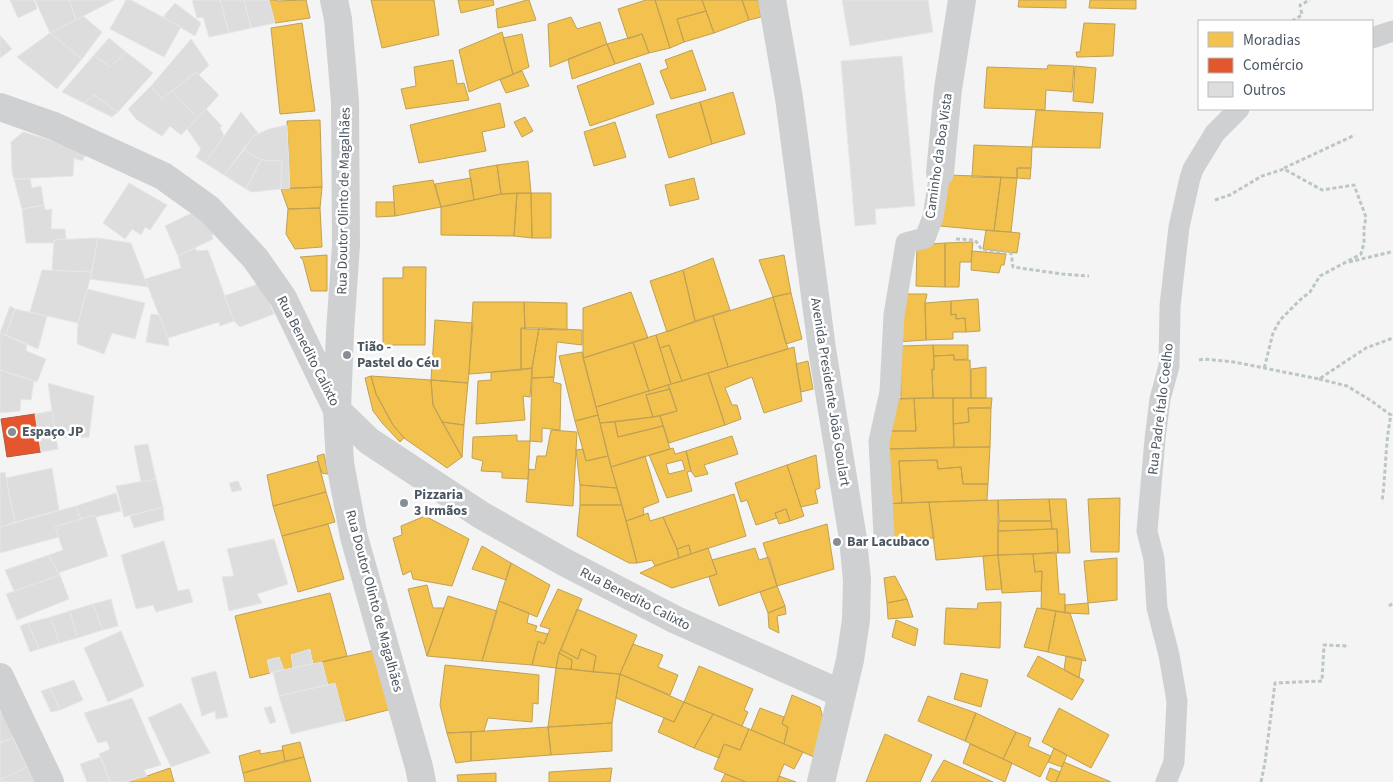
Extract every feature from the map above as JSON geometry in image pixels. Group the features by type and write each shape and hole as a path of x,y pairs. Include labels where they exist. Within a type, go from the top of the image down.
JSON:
{"street":[{"name":"Rua Doutor Olinto de Magalhães","path":"334,0 338,19 345,102 346,245 337,410 340,463 354,537 420,767 422,782"},
{"name":"Avenida Presidente João Goulart","path":"772,0 789,98 822,349 857,580 856,620 850,660 820,782"},
{"name":"Caminho da Boa Vista","path":"884,535 879,441 890,392 894,315 906,243 925,238 933,217 956,29 962,0"},
{"path":"1373,38 1393,32"},
{"name":"Rua Benedito Calixto","path":"0,108 54,126 163,176 209,209 255,258 283,298 337,410 369,441 481,515 564,562 676,620 842,694"},
{"name":"Rua Padre Ítalo Coelho","path":"1166,782 1174,762 1177,702 1169,655 1157,608 1154,559 1147,531 1156,431 1160,399 1169,366 1170,306 1179,227 1187,189 1193,169 1215,133 1238,110"},
{"path":"0,677 50,782"}],"path":[{"path":"1294,20 1302,15 1300,5 1310,0"},
{"path":"1187,189 1206,199 1217,201 1262,176 1284,168 1355,135"},
{"path":"1264,369 1274,333 1280,320 1310,292 1320,276 1360,254 1364,244 1366,217 1354,185 1322,190 1284,168"},
{"path":"947,238 975,240 982,250 1011,253 1013,267 1090,276"},
{"path":"1344,263 1391,252"},
{"path":"1319,379 1366,348 1393,338"},
{"path":"1169,366 1204,359 1234,362 1347,386 1370,400 1391,415 1386,437 1386,466 1382,502"},
{"path":"1389,606 1393,603"},
{"path":"1261,782 1275,683 1322,681 1324,645 1349,646"}],"building: Moradias":[{"path":"269,0 306,0 310,18 275,23"},
{"path":"371,0 434,0 439,35 382,48"},
{"path":"458,0 493,0 494,5 461,13"},
{"path":"529,0 536,20 498,28 496,9"},
{"path":"646,0 655,0 670,48 649,53 642,34 628,39 618,9"},
{"path":"655,0 702,0 706,11 677,19 684,42 670,48"},
{"path":"702,0 742,0 749,20 714,33"},
{"path":"742,0 758,0 761,17 749,20"},
{"path":"1019,0 1066,0 1066,8 1018,7"},
{"path":"1090,0 1136,0 1136,9 1089,8"},
{"path":"706,11 714,33 684,42 677,19"},
{"path":"571,17 577,29 600,22 607,44 550,67 548,24"},
{"path":"302,23 315,111 280,114 271,28"},
{"path":"1084,23 1115,24 1113,56 1077,57 1076,52 1080,52"},
{"path":"502,32 513,74 469,92 459,50"},
{"path":"522,34 529,67 513,74 503,38"},
{"path":"642,34 649,53 615,64 607,44"},
{"path":"607,44 615,64 572,79 568,59"},
{"path":"692,50 706,90 671,99 660,71 668,68 665,60"},
{"path":"453,60 457,84 464,83 469,100 406,109 401,89 416,86 414,67"},
{"path":"640,63 654,104 590,126 577,86"},
{"path":"1048,65 1074,66 1072,92 1046,90 1045,110 984,108 987,67 1047,69"},
{"path":"1075,66 1096,68 1093,103 1073,101"},
{"path":"522,71 529,86 506,93 500,80"},
{"path":"733,92 745,134 712,144 700,102"},
{"path":"700,102 712,144 669,158 656,115"},
{"path":"500,103 505,127 482,132 486,151 419,163 410,125"},
{"path":"1036,110 1103,113 1100,148 1032,147"},
{"path":"525,117 533,131 522,137 514,122"},
{"path":"320,120 322,187 290,188 287,121"},
{"path":"615,122 626,157 594,166 584,132"},
{"path":"974,145 1032,147 1031,168 1017,168 1017,178 972,177"},
{"path":"528,161 531,193 501,194 497,165"},
{"path":"497,165 501,194 474,200 469,170"},
{"path":"1017,168 1031,168 1030,179 1017,178"},
{"path":"949,175 1001,177 994,231 940,226"},
{"path":"1001,177 1017,178 1011,232 994,231"},
{"path":"471,178 474,200 441,207 435,184"},
{"path":"694,178 699,199 670,206 665,185"},
{"path":"433,180 441,207 395,216 393,186"},
{"path":"322,187 320,208 288,209 281,189"},
{"path":"517,193 531,193 532,238 514,236"},
{"path":"517,193 514,236 441,235 441,207 501,194"},
{"path":"531,193 551,193 551,238 532,238"},
{"path":"376,202 394,202 395,216 376,217"},
{"path":"320,208 322,247 295,249 286,234 288,209"},
{"path":"986,230 1020,233 1017,253 983,249"},
{"path":"973,242 971,262 960,262 959,287 945,287 945,243"},
{"path":"945,243 945,287 916,286 917,245"},
{"path":"972,251 1006,254 1004,265 1001,265 999,273 971,270"},
{"path":"327,255 327,291 311,291 303,260 300,257"},
{"path":"784,255 791,293 773,297 759,260"},
{"path":"713,258 730,310 695,321 683,270"},
{"path":"403,267 426,267 425,345 383,345 383,278 403,278"},
{"path":"683,270 695,321 667,332 650,281"},
{"path":"631,292 648,338 583,358 583,308"},
{"path":"791,293 802,339 786,344 773,297"},
{"path":"902,294 927,294 925,303 926,340 896,342"},
{"path":"773,297 788,349 728,367 713,316"},
{"path":"978,299 980,331 966,332 965,318 956,319 956,314 951,315 951,301"},
{"path":"951,301 951,315 956,314 956,319 965,318 966,332 953,332 953,339 926,340 925,303"},
{"path":"473,302 524,302 525,329 521,328 521,370 469,374"},
{"path":"524,302 567,303 567,330 525,329"},
{"path":"713,316 728,367 682,381 669,345 660,348 656,335"},
{"path":"435,320 473,323 468,383 431,380"},
{"path":"521,328 539,328 532,368 521,370"},
{"path":"539,328 582,330 582,345 557,342 554,377 532,378"},
{"path":"656,335 671,384 649,391 633,342"},
{"path":"633,342 649,391 596,407 583,358"},
{"path":"669,345 682,381 671,384 660,348"},
{"path":"933,345 933,398 901,399 900,346"},
{"path":"933,345 968,345 968,359 954,360 954,355 934,356"},
{"path":"794,347 802,401 764,413 752,377 725,388 732,405 737,405 741,419 725,425 708,373"},
{"path":"582,352 598,415 575,421 559,356"},
{"path":"954,355 954,360 970,360 971,398 933,398 932,369 934,370 934,356"},
{"path":"808,361 813,389 801,392 796,364"},
{"path":"986,367 986,398 971,398 971,369"},
{"path":"532,368 530,397 523,396 525,420 476,424 478,381 491,380 491,372"},
{"path":"708,373 725,425 669,443 660,416 677,411 668,385"},
{"path":"371,376 431,380 433,405 462,457 447,468 404,438 393,425 376,394"},
{"path":"371,376 376,394 393,425 404,438 400,442 373,411 365,378"},
{"path":"554,377 553,382 561,384 560,430 542,428 542,442 530,441 532,378"},
{"path":"431,380 468,383 464,425 442,422 433,405"},
{"path":"668,385 670,389 646,395 653,417 600,423 596,407"},
{"path":"670,389 677,411 653,417 646,395"},
{"path":"914,398 916,431 890,431 893,399"},
{"path":"914,398 953,398 954,447 888,449 890,431 916,431"},
{"path":"953,398 992,398 991,408 968,408 969,422 953,424"},
{"path":"968,408 991,408 990,447 954,447 953,424 969,422"},
{"path":"598,415 608,456 586,461 575,421"},
{"path":"660,416 663,426 618,437 615,422"},
{"path":"442,422 464,425 462,457"},
{"path":"615,422 618,437 663,426 670,449 611,467 600,423"},
{"path":"551,430 577,432 573,506 526,502 529,469 535,470 537,456 546,456"},
{"path":"517,435 517,441 530,441 528,479 502,478 502,472 481,471 483,461 472,458 473,437"},
{"path":"732,436 738,454 704,465 708,474 695,477 691,471 686,451"},
{"path":"990,447 988,484 963,484 961,467 938,469 937,460 899,461 902,503 885,504 888,449"},
{"path":"673,448 675,454 686,451 691,471 687,472 692,491 667,498 649,455","holes":["682,460 685,470 669,474 666,464"]},
{"path":"583,449 586,461 608,456 617,488 580,485 576,450"},
{"path":"324,454 328,474 322,473 317,456"},
{"path":"816,455 820,488 815,490 818,503 801,507 787,465"},
{"path":"645,456 659,502 643,508 644,515 626,521 611,467"},
{"path":"937,460 938,469 961,467 963,484 988,484 987,500 902,503 899,461"},
{"path":"318,461 326,492 273,506 267,475"},
{"path":"787,465 804,516 790,521 786,509 775,513 777,518 756,525 747,500 741,502 735,483"},
{"path":"580,485 617,488 622,505 580,505"},
{"path":"326,492 335,522 282,536 273,506"},
{"path":"734,494 746,536 691,554 689,545 677,549 663,517"},
{"path":"1120,498 1119,552 1091,552 1088,499"},
{"path":"1049,499 1051,521 999,521 998,500"},
{"path":"1049,499 1066,499 1070,553 1058,553 1057,529 1052,529"},
{"path":"998,500 998,555 936,560 929,502"},
{"path":"929,502 934,538 889,539 885,504"},
{"path":"580,505 622,505 637,563 629,563 577,536"},
{"path":"786,509 790,521 779,524 775,513"},
{"path":"648,513 650,521 663,517 679,558 655,566 652,560 637,563 626,521"},
{"path":"425,516 469,539 452,586 413,579 411,571 403,575 393,538 402,535 401,526"},
{"path":"999,521 1051,521 1052,529 998,531"},
{"path":"328,524 344,579 298,592 282,536"},
{"path":"827,524 834,569 777,586 763,543"},
{"path":"1057,529 1058,553 998,555 998,531"},
{"path":"689,545 691,554 679,558 677,549"},
{"path":"482,546 511,563 506,580 472,569"},
{"path":"708,548 717,574 672,588 640,573 655,566"},
{"path":"755,548 759,560 769,557 777,586 719,606 709,577 717,574 712,560"},
{"path":"1056,552 1059,594 1065,594 1065,613 1041,608 1042,571 1035,572 1033,554"},
{"path":"1033,554 1035,572 1042,571 1041,591 1002,593 998,555"},
{"path":"998,555 1002,589 986,590 983,556"},
{"path":"1117,558 1117,600 1088,603 1084,561"},
{"path":"511,563 550,585 537,617 499,601"},
{"path":"895,576 907,599 887,603 884,578"},
{"path":"427,585 433,608 444,608 427,656 408,589"},
{"path":"777,586 785,606 768,613 760,592"},
{"path":"558,589 582,599 559,653 556,668 532,665 538,641 544,644 550,629 540,626"},
{"path":"330,593 347,656 313,664 310,649 291,655 293,668 284,670 279,657 267,660 270,673 250,678 235,616"},
{"path":"448,596 497,611 482,661 427,656"},
{"path":"907,599 913,617 888,619 887,603"},
{"path":"499,601 529,613 527,623 537,626 535,631 548,634 544,644 538,641 532,665 482,661"},
{"path":"1001,602 1000,648 944,644 946,608 977,609 978,603"},
{"path":"1088,603 1089,614 1065,613 1065,605"},
{"path":"785,606 786,614 777,616 779,633 769,628 768,613"},
{"path":"1037,608 1056,611 1048,652 1024,647"},
{"path":"577,609 637,635 620,674 593,672 596,656 581,649 578,659 561,650"},
{"path":"1056,611 1070,613 1086,661 1048,652"},
{"path":"896,620 918,629 915,646 892,637"},
{"path":"633,644 663,655 658,667 678,675 670,695 620,674"},
{"path":"581,649 596,656 593,672 571,669 572,660 559,653 561,650 578,659"},
{"path":"375,650 392,709 345,721 335,683 328,685 322,662"},
{"path":"559,653 572,660 571,669 556,668"},
{"path":"1038,656 1084,680 1072,700 1027,676"},
{"path":"1066,656 1082,659 1079,678 1064,670"},
{"path":"445,665 539,675 538,704 533,703 532,722 488,718 484,731 447,733 440,705"},
{"path":"699,666 753,689 744,710 748,712 742,726 684,702"},
{"path":"556,668 620,674 612,723 548,727"},
{"path":"961,673 988,680 981,707 954,699"},
{"path":"620,674 684,702 674,722 616,698"},
{"path":"792,695 820,707 825,725 814,757 784,744 788,727 782,724"},
{"path":"928,696 976,713 965,741 918,721"},
{"path":"684,702 713,714 694,748 658,732 664,718 674,722"},
{"path":"760,708 784,717 782,724 788,727 784,744 751,730"},
{"path":"1059,708 1109,735 1091,768 1042,742"},
{"path":"976,713 1016,732 1003,759 965,741"},
{"path":"713,714 749,729 740,750 724,744 719,758 694,748"},
{"path":"612,723 612,751 551,755 548,727"},
{"path":"548,727 551,755 471,761 471,732"},
{"path":"749,729 803,752 794,769 784,764 777,782 746,782 714,769 724,744 740,750"},
{"path":"471,732 471,761 456,763 447,733"},
{"path":"1016,732 1031,738 1028,746 1051,756 1040,777 1003,759"},
{"path":"885,734 932,755 920,782 866,782"},
{"path":"300,742 304,757 285,761 282,746"},
{"path":"970,744 1012,763 1005,782 963,763"},
{"path":"1054,748 1067,755 1062,767 1048,762"},
{"path":"260,750 260,754 283,750 285,761 243,773 239,756"},
{"path":"304,757 311,782 245,782 243,773"},
{"path":"944,760 993,782 931,782"},
{"path":"1064,762 1111,782 1056,782"},
{"path":"170,768 174,782 126,782 147,776"},
{"path":"612,768 610,782 549,782 549,772"},
{"path":"1050,768 1060,772 1056,782 1046,779"},
{"path":"496,773 496,782 458,782 457,775"},
{"path":"725,774 746,782 721,782"},
{"path":"779,776 796,782 777,782"}],"building: Comércio":[{"path":"35,414 41,452 7,457 1,419"}],"building: Outros":[{"path":"10,0 34,0 37,9 18,18"},
{"path":"35,0 69,0 76,20 50,33"},
{"path":"69,0 114,0 76,20"},
{"path":"126,0 131,0 181,27 164,57 110,29"},
{"path":"192,0 220,0 229,33 209,37 203,17 197,18"},
{"path":"220,0 244,0 251,28 229,33"},
{"path":"244,0 269,0 275,23 251,28"},
{"path":"842,0 928,0 933,32 850,46"},
{"path":"175,3 201,23 195,36 163,17"},
{"path":"83,16 102,32 82,59 50,33"},
{"path":"50,33 82,59 57,89 17,57"},
{"path":"0,35 12,49 0,58"},
{"path":"109,38 126,52 110,67 94,55"},
{"path":"191,39 209,65 199,75 196,72 162,99 151,86"},
{"path":"126,52 153,73 118,112 94,95 84,103 62,92 94,55 110,67"},
{"path":"902,56 915,206 875,209 876,224 855,226 841,61"},
{"path":"196,72 219,95 198,118 172,91"},
{"path":"151,86 162,99 172,91 198,118 181,135 170,126 162,136 137,120 128,109"},
{"path":"94,95 118,112 112,117 84,103"},
{"path":"206,109 222,126 220,128 224,136 205,163 196,157 201,149 187,129"},
{"path":"241,112 259,134 253,136 224,175 205,163"},
{"path":"287,125 290,188 281,189 282,161 261,160 244,150 253,136 269,129"},
{"path":"23,132 87,153 82,161 74,158 73,176 14,179 11,142"},
{"path":"244,150 261,160 246,189 224,175"},
{"path":"261,160 282,161 281,189 252,192 246,189"},
{"path":"14,179 30,179 32,188 41,186 44,205 22,209"},
{"path":"129,183 167,205 150,230 145,227 141,235 132,229 125,239 103,223"},
{"path":"44,205 45,210 52,209 51,229 65,229 66,239 54,240 54,243 26,243 22,209"},
{"path":"198,210 222,230 212,235 213,239 178,256 165,226"},
{"path":"98,238 92,272 52,270 54,240"},
{"path":"98,238 131,243 148,287 90,279"},
{"path":"195,248 197,251 208,250 234,321 220,326 219,322 168,338 145,279 181,268 178,256"},
{"path":"42,270 92,272 78,323 30,312"},
{"path":"261,283 274,314 240,327 234,321 224,296"},
{"path":"87,289 145,303 135,339 112,333 104,354 77,344 78,323"},
{"path":"10,306 15,309 6,335 0,333"},
{"path":"15,309 47,316 38,349 6,335"},
{"path":"151,314 159,315 168,338 169,346 146,342"},
{"path":"0,333 27,345 26,351 46,359 37,382 0,370"},
{"path":"0,370 34,381 31,400 21,399 20,411 0,413"},
{"path":"48,383 94,396 89,437 56,438"},
{"path":"52,411 58,449 41,452 35,414"},
{"path":"148,444 156,479 141,482 134,446"},
{"path":"52,468 59,510 15,522 6,478"},
{"path":"5,472 15,522 0,527 0,473"},
{"path":"156,479 163,507 124,517 116,486"},
{"path":"238,481 242,490 232,492 229,483"},
{"path":"116,493 121,511 81,519 76,506"},
{"path":"76,506 81,519 55,527 59,537 0,553 0,527"},
{"path":"163,507 164,520 134,528 130,516"},
{"path":"95,515 108,556 58,573 49,555 63,550 55,527"},
{"path":"274,539 288,584 257,594 262,603 229,611 222,577 234,576 227,549"},
{"path":"164,541 178,591 189,589 193,602 156,612 153,605 136,609 121,555"},
{"path":"49,555 60,575 14,591 5,570"},
{"path":"60,575 69,599 17,620 6,594"},
{"path":"111,599 118,626 103,630 93,604"},
{"path":"93,604 103,630 77,638 70,611"},
{"path":"70,611 77,638 59,643 51,617"},
{"path":"51,617 59,643 39,649 28,623"},
{"path":"28,623 39,649 30,652 20,626"},
{"path":"121,631 144,686 108,702 84,648"},
{"path":"310,649 313,664 293,668 291,655"},
{"path":"279,657 284,670 270,673 267,660"},
{"path":"322,662 328,685 279,696 273,672"},
{"path":"216,671 228,717 216,719 215,711 202,716 191,678"},
{"path":"74,680 83,700 60,710 50,688"},
{"path":"335,683 345,721 291,734 279,696"},
{"path":"50,688 60,710 51,712 41,691"},
{"path":"132,698 161,765 144,770 147,776 126,782 110,782 99,754 110,749 107,741 98,743 84,713"},
{"path":"181,703 210,753 171,767 148,718"},
{"path":"271,706 276,722 270,724 264,708"},
{"path":"4,711 13,738 0,742 0,712"},
{"path":"13,738 27,767 0,780 0,743"},
{"path":"101,757 110,782 87,782 80,764"},
{"path":"27,767 35,782 0,782 0,780"}],"place":[{"name":"Tião - Pastel do Céu","path":"347,355"},
{"name":"Espaço JP","path":"12,432"},
{"name":"Pizzaria 3 Irmãos","path":"404,503"},
{"name":"Bar Lacubaco","path":"837,542"}]}
